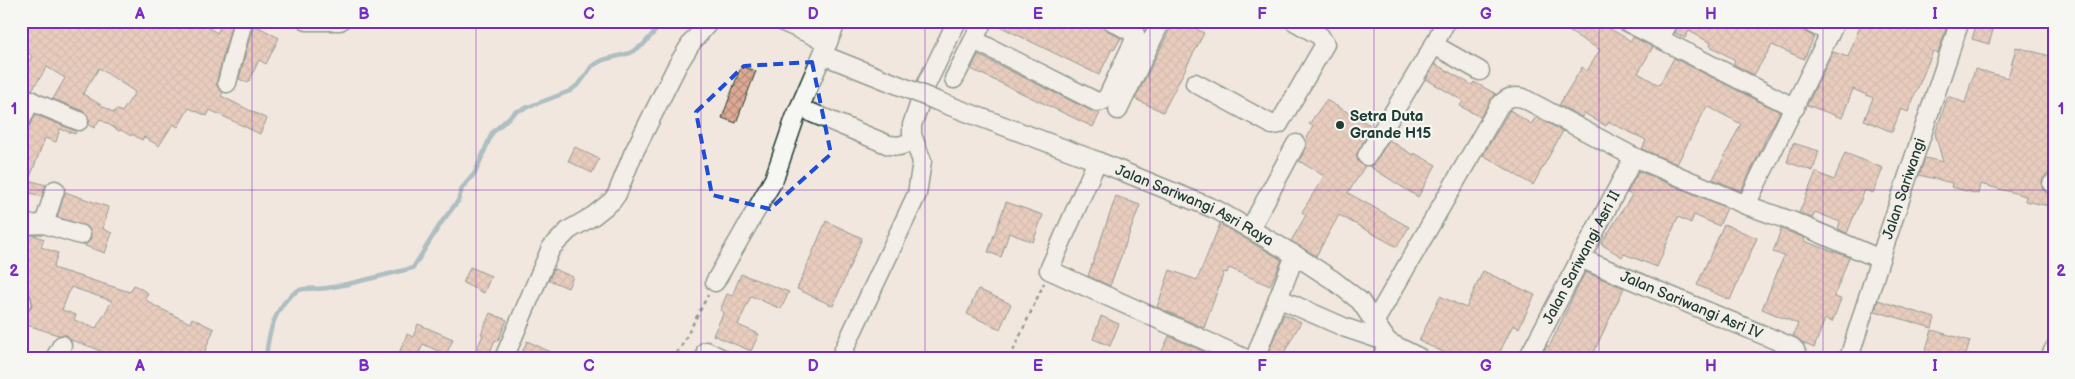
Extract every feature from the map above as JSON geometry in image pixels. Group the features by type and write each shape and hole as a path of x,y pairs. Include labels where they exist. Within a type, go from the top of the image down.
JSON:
{"street":[{"path":"227,83 243,21"},
{"path":"307,21 340,21"},
{"path":"504,358 551,248 569,230 593,216 612,201 617,194 633,154 677,66 692,42 710,21"},
{"name":"Jalan Sariwangi Asri Raya","path":"781,21 826,48 936,102 1097,161 1217,210 1295,256 1360,301 1374,321 1385,350 1420,358"},
{"path":"715,282 774,179 796,118 837,21"},
{"path":"840,358 917,194 922,161 912,135 912,125 934,67 957,21"},
{"path":"954,79 983,21"},
{"path":"974,40 1097,102 1102,102 1107,98 1135,39 1135,34 1112,21"},
{"path":"1118,110 1161,21"},
{"path":"1367,156 1446,21"},
{"path":"1625,21 1795,108"},
{"path":"1660,39 1669,21"},
{"path":"1746,205 1833,27 1807,21"},
{"path":"1195,83 1269,123 1279,124 1325,44 1320,36 1297,23"},
{"name":"Jalan Sariwangi","path":"1849,358 1954,24"},
{"path":"1434,44 1480,71"},
{"path":"1374,321 1504,100 1516,96 1634,157 1746,205 1794,222 1880,260"},
{"path":"21,120 26,99 79,121"},
{"path":"812,113 889,145 900,146 914,141"},
{"path":"1250,229 1296,144"},
{"name":"Jalan Sariwangi Asri II","path":"1528,358 1634,157"},
{"path":"1097,161 1049,270 1244,358"},
{"path":"44,224 55,190"},
{"path":"21,225 44,224 81,235"},
{"path":"1255,358 1295,256"},
{"name":"Jalan Sariwangi Asri IV","path":"1580,258 1792,347 1798,358"},
{"path":"1278,298 1346,328 1385,350"},
{"path":"2050,358 2054,349"}],"path":[{"path":"1010,358 1049,270"},
{"path":"670,358 680,349 715,282"}],"highlighted area":[{"path":"812,62 831,154 770,209 712,195 696,112 744,66"}],"building":[{"path":"31,21 199,21 217,33 223,21 231,26 217,80 217,86 223,92 221,96 267,119 260,134 210,110 207,116 189,108 178,127 173,124 159,146 144,137 142,140 132,134 131,136 121,130 119,131 100,119 94,128 89,125 89,119 83,111 53,99 65,78 47,67 32,90 21,87 21,74 32,56 21,47 21,36","holes":["99,68 135,92 122,112 116,109 114,113 83,94"]},
{"path":"993,21 1091,21 1121,38 1114,50 1112,49 1099,75 993,23"},
{"path":"1174,21 1181,21 1204,33 1163,112 1135,99"},
{"path":"1552,21 1612,21 1609,28 1631,41 1633,37 1653,47 1638,73 1659,85 1674,58 1780,112 1764,141 1741,191 1713,179 1741,124 1707,106 1677,164 1642,149 1646,140 1609,122 1606,126 1584,113 1582,117 1559,105 1582,67 1587,71 1600,50"},
{"path":"1679,21 1796,21 1802,30 1814,37 1804,59 1772,45 1754,75 1733,64 1735,60 1710,46 1711,43 1689,31 1685,38 1675,33"},
{"path":"1862,21 1926,21 1946,29 1938,53 1933,51 1908,112 1901,109 1892,132 1864,120 1873,98 1853,89 1842,118 1807,105 1833,52 1848,57"},
{"path":"255,25 279,38 266,64 259,60 248,83 239,79 250,36"},
{"path":"1976,25 1993,30 1989,44 1972,39"},
{"path":"2016,47 2054,57 2054,107 2046,136 2054,139 2054,155 2048,175 2041,184 2043,190 2054,195 2054,207 2025,201 2026,196 1980,184 1978,194 1951,187 1952,183 1919,175 1925,158 1943,162 1935,134 1948,96 1965,103 1975,69 2008,78"},
{"path":"978,55 1092,111 1100,113 1093,127 971,69"},
{"path":"1435,64 1472,85 1474,82 1496,94 1480,117 1460,106 1463,101 1426,79"},
{"path":"741,66 756,71 736,123 722,118"},
{"path":"1326,100 1370,125 1369,128 1371,129 1356,155 1358,162 1365,166 1348,193 1409,227 1397,247 1339,215 1316,256 1291,241 1306,215 1302,212 1324,176 1299,161 1306,149 1306,140 1313,126 1309,124"},
{"path":"1510,110 1531,124 1536,117 1563,131 1533,185 1483,155"},
{"path":"36,115 76,131 75,134 60,129 56,142 45,138 29,180 46,185 42,197 25,191 23,198 21,198 21,131 27,129"},
{"path":"1389,140 1413,155 1414,153 1436,165 1418,197 1369,166 1376,161"},
{"path":"1793,143 1819,151 1813,171 1787,162"},
{"path":"575,147 599,159 592,173 568,161"},
{"path":"1845,153 1883,168 1873,193 1865,190 1847,233 1838,229 1840,222 1815,212 1812,218 1799,213 1816,172 1834,180"},
{"path":"1639,171 1727,208 1719,226 1694,215 1691,223 1678,217 1657,267 1624,254 1622,257 1601,244 1632,195 1627,193"},
{"path":"65,192 108,207 103,229 112,233 105,253 85,246 91,238 88,227 57,217"},
{"path":"1116,196 1140,205 1110,286 1088,276"},
{"path":"1006,202 1043,215 1033,242 1009,233 1001,257 988,252"},
{"path":"826,221 862,238 833,306 797,289"},
{"path":"1220,224 1282,260 1270,286 1229,268 1227,273 1224,272 1204,328 1157,307 1170,270 1197,280"},
{"path":"1724,224 1757,238 1730,300 1697,285"},
{"path":"1781,229 1805,238 1804,241 1849,257 1834,297 1841,299 1832,322 1825,319 1814,348 1793,336 1798,324 1762,309 1784,256 1773,252"},
{"path":"34,235 44,239 41,247 58,253 53,268 130,292 134,285 148,293 145,299 155,306 190,323 192,318 214,329 202,358 112,358 94,348 71,340 67,335 58,335 21,323 21,312 29,310 32,304 30,294 21,291 21,283 29,260 21,257 21,236","holes":["71,287 112,301 96,328 74,320 76,315 62,310"]},
{"path":"470,267 491,276 484,293 463,283"},
{"path":"554,269 573,277 568,288 549,280"},
{"path":"1483,271 1535,295 1519,328 1513,325 1497,358 1456,358 1419,341 1440,296 1466,308"},
{"path":"1585,272 1624,288 1591,358 1540,358 1547,345 1549,347"},
{"path":"741,274 789,292 781,309 751,296 738,325 759,334 751,351 713,335 724,312 720,310 727,294 732,296"},
{"path":"978,289 1011,304 1000,329 967,314"},
{"path":"1878,300 1935,318 1932,328 1875,311"},
{"path":"490,313 507,320 498,341 495,340 488,357 476,351"},
{"path":"1284,314 1301,322 1281,358 1266,358"},
{"path":"1101,316 1119,324 1110,346 1093,339"},
{"path":"418,324 453,339 446,355 423,344 417,358 397,358 407,334 413,337"},
{"path":"1932,330 1970,341 1965,358 1923,358"},
{"path":"1169,336 1218,358 1159,358"},
{"path":"527,341 564,358 520,358"}],"waterway":[{"path":"266,358 273,322 281,306 294,293 301,290 323,289 349,284 413,268 441,223 458,201 462,188 475,173 492,133 515,112 570,91 580,83 592,66 603,60 630,53 643,45 664,21"}],"place":[{"name":"Setra Duta Grande H15","path":"1340,125"}]}
